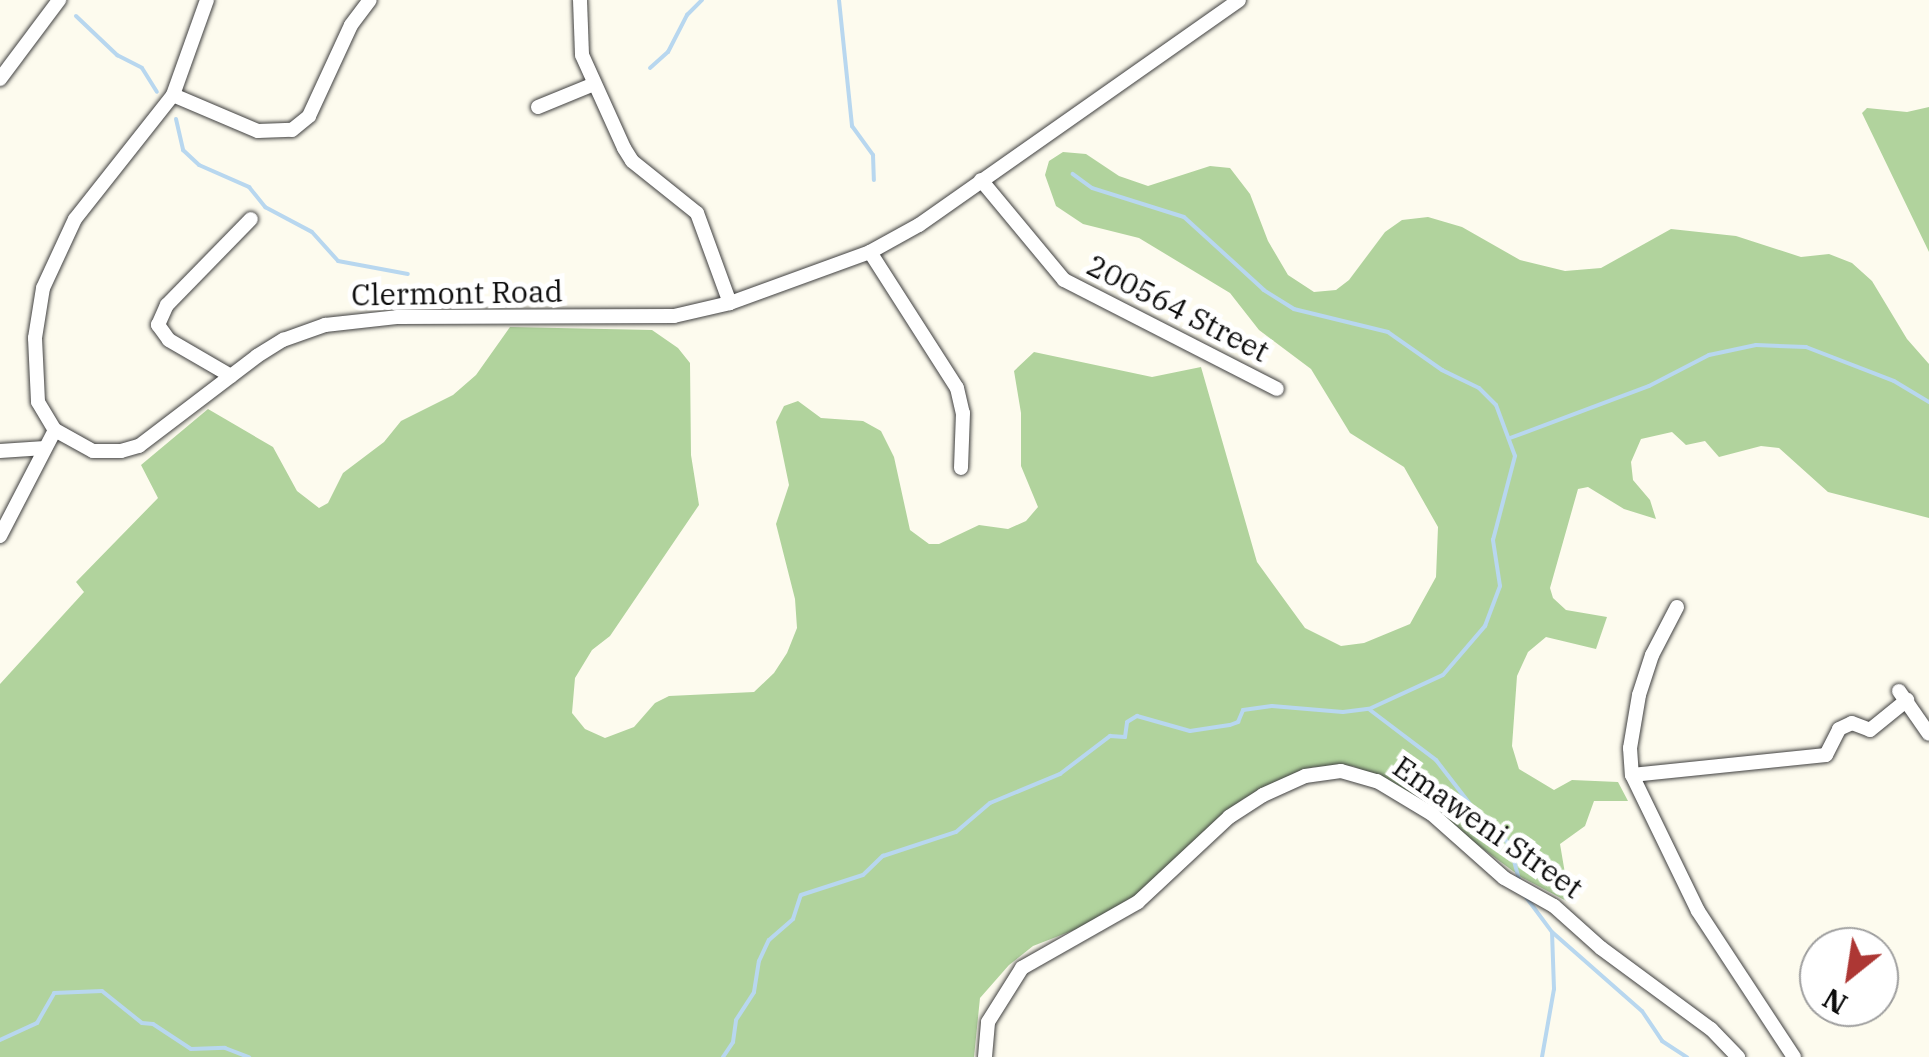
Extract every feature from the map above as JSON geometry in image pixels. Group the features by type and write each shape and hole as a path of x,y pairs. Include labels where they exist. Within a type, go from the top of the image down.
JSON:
{"street":[{"path":"0,78 59,0"},
{"path":"0,536 55,430 36,391 35,338 44,288 75,218 173,95 207,0"},
{"path":"173,95 258,131 292,130 309,116 351,25 370,0"},
{"path":"580,0 580,45 628,157 697,213 730,303"},
{"name":"Clermont Road","path":"55,430 93,451 131,449 148,441 283,340 340,323 397,316 646,318 730,303 870,252 920,225 1238,0"},
{"path":"538,107 594,84"},
{"name":"200564 Street","path":"980,180 1064,280 1277,390"},
{"path":"230,376 169,340 158,325 167,305 251,219"},
{"path":"870,252 957,388 963,413 961,468"},
{"path":"0,451 45,448"},
{"path":"1677,607 1652,655 1639,695 1630,748 1632,775 1698,910 1794,1057"},
{"path":"1632,775 1826,755 1839,729 1852,723 1870,730 1903,696 1929,734"},
{"name":"Emaweni Street","path":"985,1057 988,1022 1022,968 1138,902 1229,817 1290,781 1341,771 1377,781 1432,814 1512,883 1533,894 1711,1029 1738,1057"}],"green space":[{"path":"1929,107 1929,252 1862,113 1867,108 1907,112"},
{"path":"1063,152 1086,154 1119,176 1148,186 1210,166 1230,168 1250,194 1268,241 1288,275 1314,292 1336,290 1349,280 1385,232 1402,220 1428,217 1462,227 1520,260 1565,271 1601,268 1671,229 1736,236 1801,257 1829,254 1852,263 1872,281 1907,339 1929,364 1929,518 1828,492 1779,448 1761,446 1719,457 1705,441 1686,445 1672,432 1641,439 1631,462 1633,480 1650,500 1656,519 1624,509 1588,487 1578,489 1550,588 1553,598 1566,610 1607,617 1596,649 1546,637 1528,652 1517,676 1512,746 1519,769 1554,790 1572,780 1618,782 1628,801 1594,801 1585,826 1560,844 1570,903 1521,877 1405,791 1353,766 1313,767 1243,799 1181,861 1133,899 1087,925 1033,946 1009,965 980,998 974,1057 0,1057 0,684 84,592 76,582 158,498 141,465 208,409 273,447 297,491 319,508 328,503 343,473 384,442 401,421 453,395 476,375 510,327 652,330 678,348 690,363 691,455 699,505 610,636 592,650 575,678 572,713 585,729 605,738 634,727 655,703 669,696 754,692 787,653 797,628 795,599 776,524 789,485 776,422 784,406 798,401 821,418 863,421 881,431 894,457 910,530 929,544 939,544 979,525 1008,529 1026,521 1038,507 1021,466 1021,413 1014,371 1034,352 1152,377 1201,367 1257,562 1305,628 1341,646 1364,643 1410,624 1436,577 1438,527 1404,467 1350,433 1311,369 1259,330 1230,293 1139,238 1083,224 1056,206 1045,175 1049,161"}],"waterway":[{"path":"650,68 668,52 687,15 702,0"},
{"path":"839,0 852,126 873,155 874,180"},
{"path":"76,16 117,55 142,68 157,92"},
{"path":"176,119 183,150 199,165 249,187 265,207 312,232 338,261 408,274"},
{"path":"723,1057 733,1042 736,1020 754,992 759,961 769,940 793,919 801,895 863,875 883,856 956,832 990,803 1060,774 1110,736 1125,737 1127,722 1137,716 1190,731 1230,725 1238,722 1243,710 1272,706 1343,712 1369,709 1443,675 1485,626 1500,586 1493,540 1515,456 1496,405 1479,388 1442,370 1388,332 1294,309 1264,290 1184,217 1092,188 1073,174"},
{"path":"1510,438 1649,386 1709,355 1756,345 1806,347 1894,381 1929,402"},
{"path":"1370,710 1436,760 1473,808 1497,828 1510,846 1519,879"},
{"path":"1523,893 1552,932 1642,1011 1662,1041 1687,1057"},
{"path":"1542,1057 1554,989 1552,933"},
{"path":"0,1040 37,1023 54,993 102,991 142,1023 153,1024 191,1049 225,1048 249,1057"}]}
